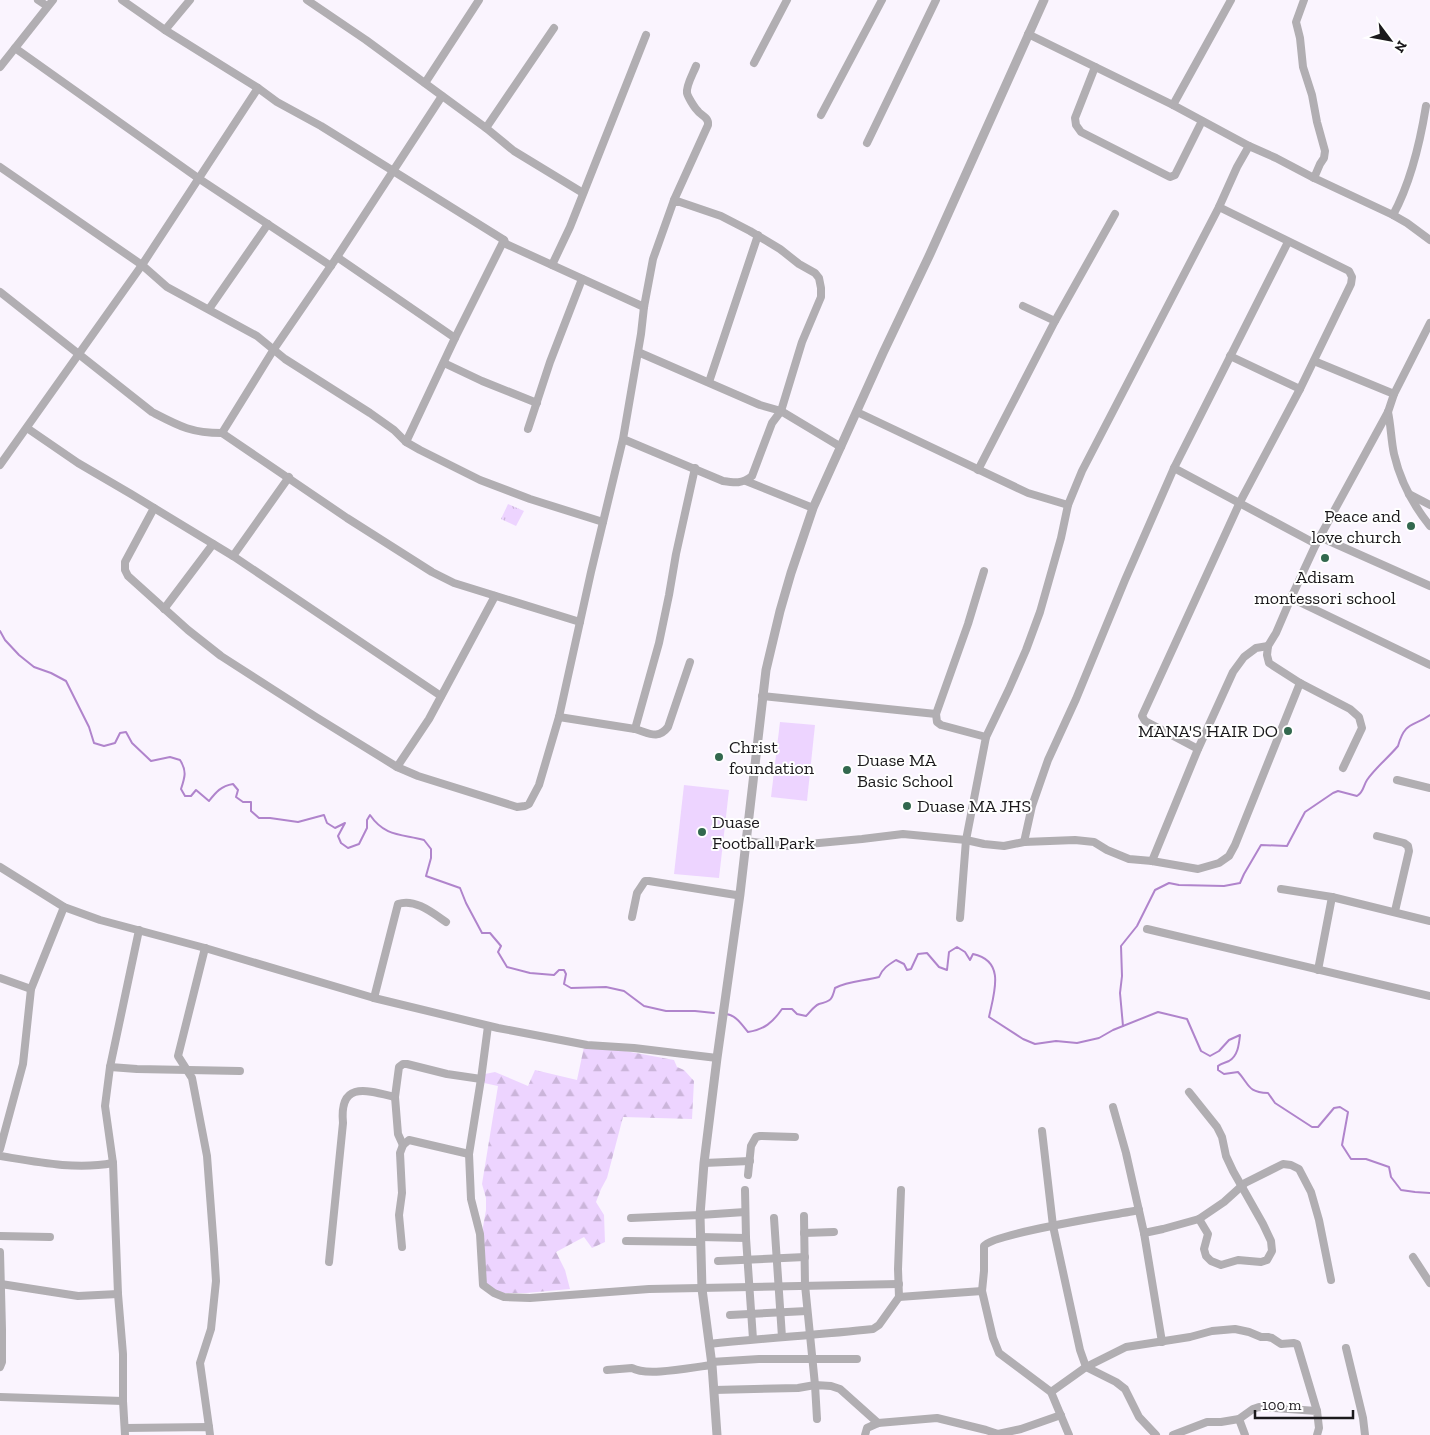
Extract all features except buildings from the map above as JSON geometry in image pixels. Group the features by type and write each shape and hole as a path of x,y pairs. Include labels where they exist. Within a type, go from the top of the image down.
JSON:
{"street":[{"path":"0,67 50,3 38,0"},
{"path":"122,0 165,30 278,102 321,126 504,240 506,244 644,307"},
{"path":"165,30 190,0"},
{"path":"307,0 425,83 514,151 583,193"},
{"path":"425,83 479,0"},
{"path":"754,63 787,0"},
{"path":"821,115 882,0"},
{"path":"867,143 936,0"},
{"path":"717,1435 714,1390 702,1289 700,1215 704,1163 740,894 766,670 793,565 813,508 1044,0"},
{"path":"1173,105 1231,0"},
{"path":"1304,0 1296,22 1305,73 1325,151 1324,158 1314,178"},
{"path":"486,128 554,28"},
{"path":"1028,34 1173,105 1248,146 1407,223 1430,240"},
{"path":"552,265 570,227 646,35"},
{"path":"15,48 198,178 331,266"},
{"path":"154,508 125,562 124,570 128,576 164,609 221,656 398,767 418,776 516,806 529,804 539,785 559,717 603,522 624,439 653,259 674,200 708,125 707,119 696,110 687,94 696,66"},
{"path":"1096,67 1075,118 1076,125 1081,132 1170,177 1175,175 1202,121"},
{"path":"0,465 142,265 258,88"},
{"path":"222,433 274,349 337,257 442,96"},
{"path":"1393,216 1401,200 1416,156 1426,106"},
{"path":"960,918 966,840 986,737 1016,674 1040,612 1061,538 1068,505 1082,470 1219,207 1248,146"},
{"path":"0,168 142,265 167,287 242,326 274,349 284,359 370,413 394,430 406,442 480,480 530,499 603,522"},
{"path":"624,439 723,481 738,483 746,481 752,476 772,423 781,411 802,342 821,297 819,278 816,273 799,264 780,249 721,216 674,200"},
{"path":"1198,749 1145,720 1142,716 1240,502 1314,361 1351,284 1352,277 1349,271 1219,207"},
{"path":"978,470 1054,321 1114,214"},
{"path":"208,309 268,224"},
{"path":"709,382 758,236"},
{"path":"406,442 504,240"},
{"path":"1024,842 1032,806 1048,760 1076,700 1125,580 1174,468 1288,242"},
{"path":"337,257 455,338"},
{"path":"528,429 550,362 582,279"},
{"path":"0,292 80,353 152,412 191,430 204,433 222,433 347,518 432,572 454,583 580,622"},
{"path":"1023,306 1054,321"},
{"path":"1343,768 1362,728 1359,717 1350,709 1300,683 1269,664 1267,656 1268,646 1276,633 1318,540 1388,412 1394,394 1429,327"},
{"path":"638,352 760,405 781,411 841,447"},
{"path":"1230,356 1300,389"},
{"path":"1314,361 1394,394"},
{"path":"444,363 482,381 537,403"},
{"path":"857,412 1028,493 1068,505"},
{"path":"1388,412 1399,471 1414,504 1430,526"},
{"path":"27,428 78,463 233,556 441,696"},
{"path":"635,729 670,595 676,554 695,468"},
{"path":"1174,468 1318,540 1430,586"},
{"path":"233,556 289,477"},
{"path":"746,481 813,508"},
{"path":"1409,494 1430,505"},
{"path":"164,609 213,544"},
{"path":"984,571 965,633 936,714 937,722 941,725 986,737"},
{"path":"398,767 414,744 495,596"},
{"path":"1291,598 1430,665"},
{"path":"1152,861 1198,749 1233,672 1244,657 1256,648 1268,646"},
{"path":"559,717 661,734 668,727 690,662"},
{"path":"746,841 787,846 903,834 1004,846 1024,842 1075,840 1094,842 1107,850 1129,859 1198,868 1218,863 1229,856 1235,845 1300,683"},
{"path":"762,696 936,714"},
{"path":"1397,780 1430,788"},
{"path":"1377,836 1404,843 1408,846 1395,911"},
{"path":"0,867 64,907 100,920 205,948 374,998 488,1026 586,1045 634,1048 717,1058"},
{"path":"632,917 637,893 645,881 736,895 740,894"},
{"path":"1281,889 1332,897 1430,920"},
{"path":"1318,970 1332,897"},
{"path":"374,998 398,904 411,902 446,922"},
{"path":"0,1149 23,1064 30,989 64,907"},
{"path":"1147,929 1430,996"},
{"path":"139,930 110,1067 105,1106 114,1163 125,1432 209,1431 200,1363 212,1329 215,1296 214,1249 207,1156 192,1078 178,1056 205,948"},
{"path":"0,978 30,989"},
{"path":"488,1026 469,1154 471,1199 480,1234 483,1285 494,1293 504,1297 530,1298 649,1289 899,1284"},
{"path":"403,1145 398,1134 395,1097 399,1067 403,1064 447,1074 481,1079"},
{"path":"110,1067 240,1071"},
{"path":"329,1262 343,1123 342,1109 345,1099 351,1093 364,1090 395,1097"},
{"path":"1188,1092 1217,1127 1222,1137 1226,1156 1271,1241 1272,1250 1267,1260 1261,1262 1238,1260 1221,1265 1211,1261 1206,1256 1204,1249 1208,1234 1199,1219"},
{"path":"1113,1106 1144,1232 1162,1342"},
{"path":"1042,1131 1053,1226 1080,1350 1086,1367 1116,1382 1125,1389 1139,1417 1156,1435"},
{"path":"748,1175 751,1146 756,1137 795,1137"},
{"path":"402,1247 400,1153 403,1145 410,1140 469,1154"},
{"path":"0,1156 53,1165 102,1165 114,1163"},
{"path":"704,1163 750,1161"},
{"path":"1144,1232 1199,1219 1224,1202 1241,1186 1283,1164 1291,1165 1298,1169 1311,1192 1332,1280"},
{"path":"745,1190 746,1238 753,1340"},
{"path":"709,1344 873,1329 899,1297 901,1190"},
{"path":"1069,1435 1051,1392 999,1353 993,1338 982,1291 984,1246 1020,1233 1139,1210"},
{"path":"631,1218 745,1212"},
{"path":"804,1216 805,1285 817,1419"},
{"path":"774,1218 782,1337"},
{"path":"804,1233 834,1232"},
{"path":"0,1236 50,1237"},
{"path":"626,1241 746,1238"},
{"path":"0,1254 2,1362 0,1367"},
{"path":"718,1261 805,1257"},
{"path":"1413,1258 1430,1283"},
{"path":"1,1284 78,1296 118,1294"},
{"path":"899,1297 982,1291"},
{"path":"730,1315 807,1311"},
{"path":"1051,1392 1086,1367 1126,1347 1190,1337 1212,1330 1235,1329 1261,1337 1268,1336 1281,1344 1297,1344 1317,1411 1319,1428 1317,1435"},
{"path":"1346,1348 1364,1418 1365,1435"},
{"path":"607,1370 632,1368 648,1372 759,1359 857,1359"},
{"path":"714,1390 798,1388 815,1385 831,1386 840,1388 878,1423"},
{"path":"0,1397 123,1401"},
{"path":"1173,1435 1207,1422 1239,1419 1259,1408 1317,1411"},
{"path":"865,1435 868,1428 878,1423 937,1418 998,1434 1021,1429 1061,1415"},
{"path":"1239,1419 1245,1435"}],"green space":[{"path":"508,504 524,511 516,526 501,519"},
{"path":"780,722 815,725 807,801 771,797"},
{"name":"Duase Football Park","path":"684,785 729,790 719,878 674,874"},
{"path":"584,1047 614,1049 674,1060 677,1067 684,1070 694,1081 692,1119 623,1117 607,1178 596,1202 604,1215 605,1242 592,1248 584,1237 556,1252 565,1270 570,1289 500,1293 486,1286 485,1279 483,1227 486,1198 482,1184 498,1086 484,1083 485,1074 495,1072 528,1086 535,1070 577,1080"}],"waterway":[{"path":"0,631 5,640 19,655 34,667 66,681 89,727 94,743 104,746 115,743 120,733 126,732 132,743 151,761 170,757 180,760 185,774 181,789 185,796 191,796 196,790 209,801 219,790 233,784 238,790 236,797 243,802 251,802 251,811 259,818 298,822 324,815 327,823 335,828 345,823 338,836 341,843 348,848 359,844 367,828 367,820 370,815 382,827 394,834 424,840 431,849 431,858 426,876 460,888 482,933 490,933 501,946 498,952 507,967 530,973 554,975 559,970 564,970 566,974 564,984 571,988 606,987 624,991 644,1006 666,1011 714,1013"},
{"path":"1123,1026 1120,993 1122,976 1121,946 1137,926 1155,890 1169,883 1224,886 1240,883 1261,845 1287,846 1305,812 1333,793 1338,791 1357,796 1371,775 1398,746 1407,728 1430,715"},
{"path":"726,1014 736,1018 748,1032 768,1025 782,1009 792,1009 797,1014 806,1016 817,1005 830,999 835,988 851,982 879,977 886,967 896,960 904,964 907,970 911,969 918,954 927,953 939,967 947,970 949,952 957,947 965,952 970,960 973,954 983,958 990,963 994,971 995,988 989,1017 1023,1039 1035,1044 1056,1041 1077,1043 1099,1038 1113,1030 1158,1012 1187,1019 1201,1051 1210,1056 1219,1051 1229,1040 1240,1035 1238,1050 1232,1059 1219,1065 1218,1070 1224,1074 1238,1072 1252,1089 1268,1093 1275,1103 1312,1127 1318,1127 1334,1108 1340,1107 1348,1112 1342,1145 1351,1159 1366,1159 1389,1167 1391,1177 1401,1190 1430,1193"}],"place":[{"name":"Peace and love church","path":"1411,526"},
{"name":"Adisam montessori school","path":"1325,558"},
{"name":"MANA'S HAIR DO","path":"1288,731"},
{"name":"Christ foundation","path":"719,757"},
{"name":"Duase MA Basic School","path":"847,770"},
{"name":"Duase MA JHS","path":"907,806"},
{"name":"Duase Football Park","path":"702,832"}]}
